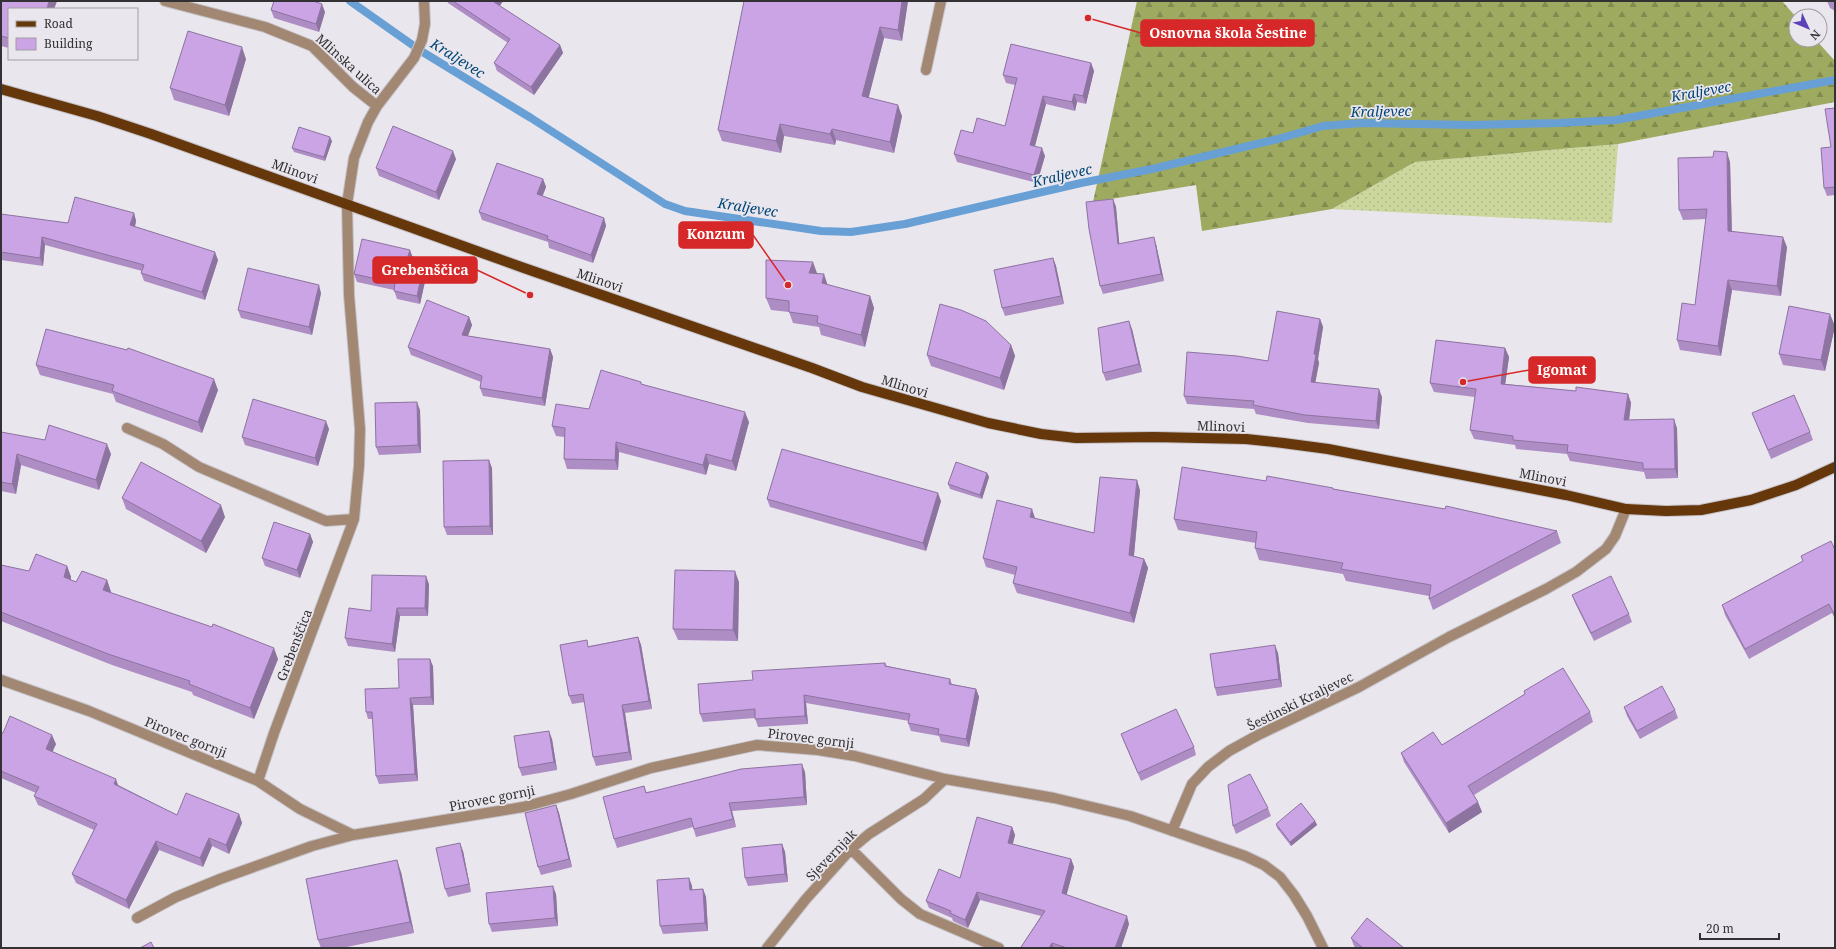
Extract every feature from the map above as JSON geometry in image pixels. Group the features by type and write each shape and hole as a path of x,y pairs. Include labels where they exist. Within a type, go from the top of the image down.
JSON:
{"main road":[{"name":"Mlinovi","path":"1,90 97,116 151,134 862,387 988,423 1041,434 1076,438 1154,437 1246,439 1328,449 1566,494 1626,509 1666,511 1701,510 1751,500 1796,485 1835,467"}],"street":[{"name":"Mlinska ulica","path":"165,1 265,27 312,46 352,87 377,106"},
{"name":"Mlinska ulica","path":"347,204 354,158 368,122 377,106 414,58 422,40 425,24 424,1"},
{"path":"926,70 941,1"},
{"name":"Grebenščica","path":"258,781 274,733 354,519 359,466 360,429 350,295 347,204"},
{"path":"127,428 163,444 199,467 326,521 354,519"},
{"name":"Šestinski Kraljevec","path":"1172,831 1192,784 1208,767 1229,751 1258,735 1359,687 1448,638 1546,589 1576,572 1606,549 1615,536 1626,509"},
{"name":"Pirovec gornji","path":"1,680 89,711 258,781 300,809 353,835"},
{"name":"Pirovec gornji","path":"137,918 176,897 220,879 299,851 353,835 524,807 571,794 651,768 757,746 818,750 855,756 945,779 1067,801 1130,816 1172,831"},
{"name":"Sjevernjak","path":"767,948 806,899 851,849 870,834 924,799 945,779"},
{"path":"1172,831 1245,856 1264,865 1280,877 1304,910 1323,948"},
{"path":"851,849 901,899 920,914 999,948"}],"green space":[{"path":"1137,1 1782,1 1788,8 1788,48 1823,48 1835,61 1835,102 1618,144 1415,162 1332,209 1202,231 1196,185 1093,202"},
{"path":"1618,144 1612,223 1332,209 1415,162"}],"building":[{"path":"1,1 49,1 47,8 8,8 8,38 1,36"},
{"path":"274,1 313,1 322,4 316,24 271,10"},
{"path":"453,1 495,1 494,2 560,45 531,87 494,63 510,39"},
{"path":"744,1 902,1 898,30 880,27 862,96 898,105 890,142 832,129 830,134 780,124 776,141 718,130"},
{"path":"188,31 242,47 225,105 170,88"},
{"path":"1011,44 1091,63 1083,96 1074,94 1072,102 1043,96 1030,145 1042,148 1034,175 954,154 961,130 973,133 977,118 1005,126 1017,78 1003,75"},
{"path":"1835,108 1835,187 1824,188 1821,148 1831,147 1825,109"},
{"path":"393,126 453,151 436,192 376,168"},
{"path":"299,127 330,137 324,157 292,148"},
{"path":"1714,151 1727,152 1728,231 1783,237 1777,286 1728,280 1718,346 1677,340 1682,303 1695,305 1707,209 1679,210 1678,158 1713,157"},
{"path":"497,163 543,179 537,194 604,218 591,255 547,239 548,236 479,212"},
{"path":"75,197 134,213 130,225 215,252 202,292 141,273 144,265 42,237 40,258 1,252 1,214 68,223"},
{"path":"1113,199 1118,244 1154,237 1161,274 1100,286 1089,229 1086,202"},
{"path":"362,239 410,250 408,256 425,260 417,296 394,291 395,283 354,274"},
{"path":"1053,258 1061,296 1002,308 994,270"},
{"path":"766,260 813,262 809,273 824,274 822,283 870,296 861,335 817,323 818,316 789,312 789,301 766,298"},
{"path":"248,268 319,285 309,327 238,310"},
{"path":"427,300 469,317 462,335 550,349 542,398 480,388 482,376 408,347"},
{"path":"940,304 961,310 986,321 1011,345 1000,378 927,355"},
{"path":"1789,306 1830,314 1821,360 1779,354"},
{"path":"1277,311 1320,319 1311,382 1379,389 1376,421 1305,415 1253,405 1254,401 1184,396 1187,352 1237,356 1268,361"},
{"path":"1129,321 1139,364 1103,373 1098,328"},
{"path":"46,329 127,350 128,348 214,379 198,422 112,391 114,385 36,365"},
{"path":"1436,340 1505,348 1501,384 1576,391 1576,387 1628,394 1624,420 1674,419 1675,469 1643,469 1643,463 1567,452 1568,445 1513,440 1513,436 1470,430 1476,389 1430,383"},
{"path":"601,370 641,382 641,384 745,412 732,461 706,454 703,465 616,442 615,460 564,459 565,428 552,426 556,404 589,409"},
{"path":"1794,395 1810,432 1768,450 1752,413"},
{"path":"253,399 326,421 315,458 242,437"},
{"path":"417,402 418,445 376,447 375,403"},
{"path":"49,425 107,444 96,480 17,454 12,484 1,482 1,432 45,440"},
{"path":"782,449 938,493 923,543 767,499"},
{"path":"489,460 490,526 444,527 443,461"},
{"path":"141,462 221,505 201,541 122,498"},
{"path":"956,462 987,473 980,495 948,484"},
{"path":"1182,467 1266,481 1267,476 1445,509 1446,506 1557,531 1429,599 1431,585 1341,569 1343,563 1255,548 1257,532 1174,519"},
{"path":"1100,477 1137,480 1129,555 1144,559 1130,613 1013,583 1017,567 983,558 997,500 1032,509 1030,517 1094,533"},
{"path":"274,522 310,534 297,570 262,558"},
{"path":"1831,541 1835,550 1835,616 1829,604 1745,649 1722,605 1803,561 1801,556"},
{"path":"36,554 67,566 64,577 76,582 82,571 107,580 103,590 212,627 213,624 274,648 250,708 189,684 190,681 108,654 1,612 1,565 29,571"},
{"path":"675,570 735,571 733,630 673,629"},
{"path":"372,575 426,576 425,608 397,608 392,644 345,638 349,608 371,611"},
{"path":"1611,576 1629,614 1591,633 1572,595"},
{"path":"638,637 649,701 622,705 629,752 593,757 583,694 569,696 560,645 587,640 588,647"},
{"path":"1275,645 1279,679 1215,688 1210,654"},
{"path":"398,659 430,659 431,697 410,698 415,774 376,776 372,712 366,712 365,689 399,688"},
{"path":"885,663 885,666 950,679 949,684 976,689 966,739 938,734 939,729 908,723 910,714 804,695 805,716 755,719 755,709 700,714 698,684 753,680 752,671"},
{"path":"1563,668 1590,712 1468,786 1478,802 1446,823 1401,753 1433,732 1442,745 1525,694 1524,691"},
{"path":"1662,686 1675,710 1637,731 1624,707"},
{"path":"1176,709 1194,747 1138,773 1121,734"},
{"path":"10,716 52,735 46,749 116,779 114,784 177,815 186,793 239,814 226,845 209,838 200,858 156,841 126,900 72,874 97,824 34,796 39,787 1,771 1,733 3,733"},
{"path":"549,731 554,762 519,768 514,736"},
{"path":"802,764 804,797 729,803 733,819 694,829 691,818 614,839 603,797 644,786 646,793 741,769"},
{"path":"1250,774 1268,808 1233,826 1228,785"},
{"path":"1301,803 1315,821 1290,842 1276,824"},
{"path":"556,805 569,859 538,867 525,813"},
{"path":"977,817 1012,827 1008,843 1071,859 1062,893 1127,916 1115,948 1067,948 1052,943 1049,948 1022,948 1021,947 1045,911 977,892 965,920 950,913 951,911 926,901 939,869 960,878"},
{"path":"460,843 469,884 445,889 436,848"},
{"path":"782,844 785,874 745,878 742,848"},
{"path":"397,860 410,922 318,940 306,879"},
{"path":"689,878 690,890 703,889 705,923 660,926 657,880"},
{"path":"553,886 555,918 489,924 486,893"},
{"path":"1367,918 1404,948 1363,948 1351,938"},
{"path":"151,942 154,948 140,948"}],"waterway":[{"name":"Kraljevec","path":"350,1 421,51 531,118 665,204 685,211 821,231 851,232 905,224 1081,183 1152,169 1278,139 1323,126 1362,123 1470,125 1616,120 1835,80"}],"place":[{"name":"Osnovna škola Šestine","path":"1088,18"},
{"name":"Konzum","path":"788,285"},
{"name":"Grebenščica","path":"530,295"},
{"name":"Igomat","path":"1463,382"}]}
